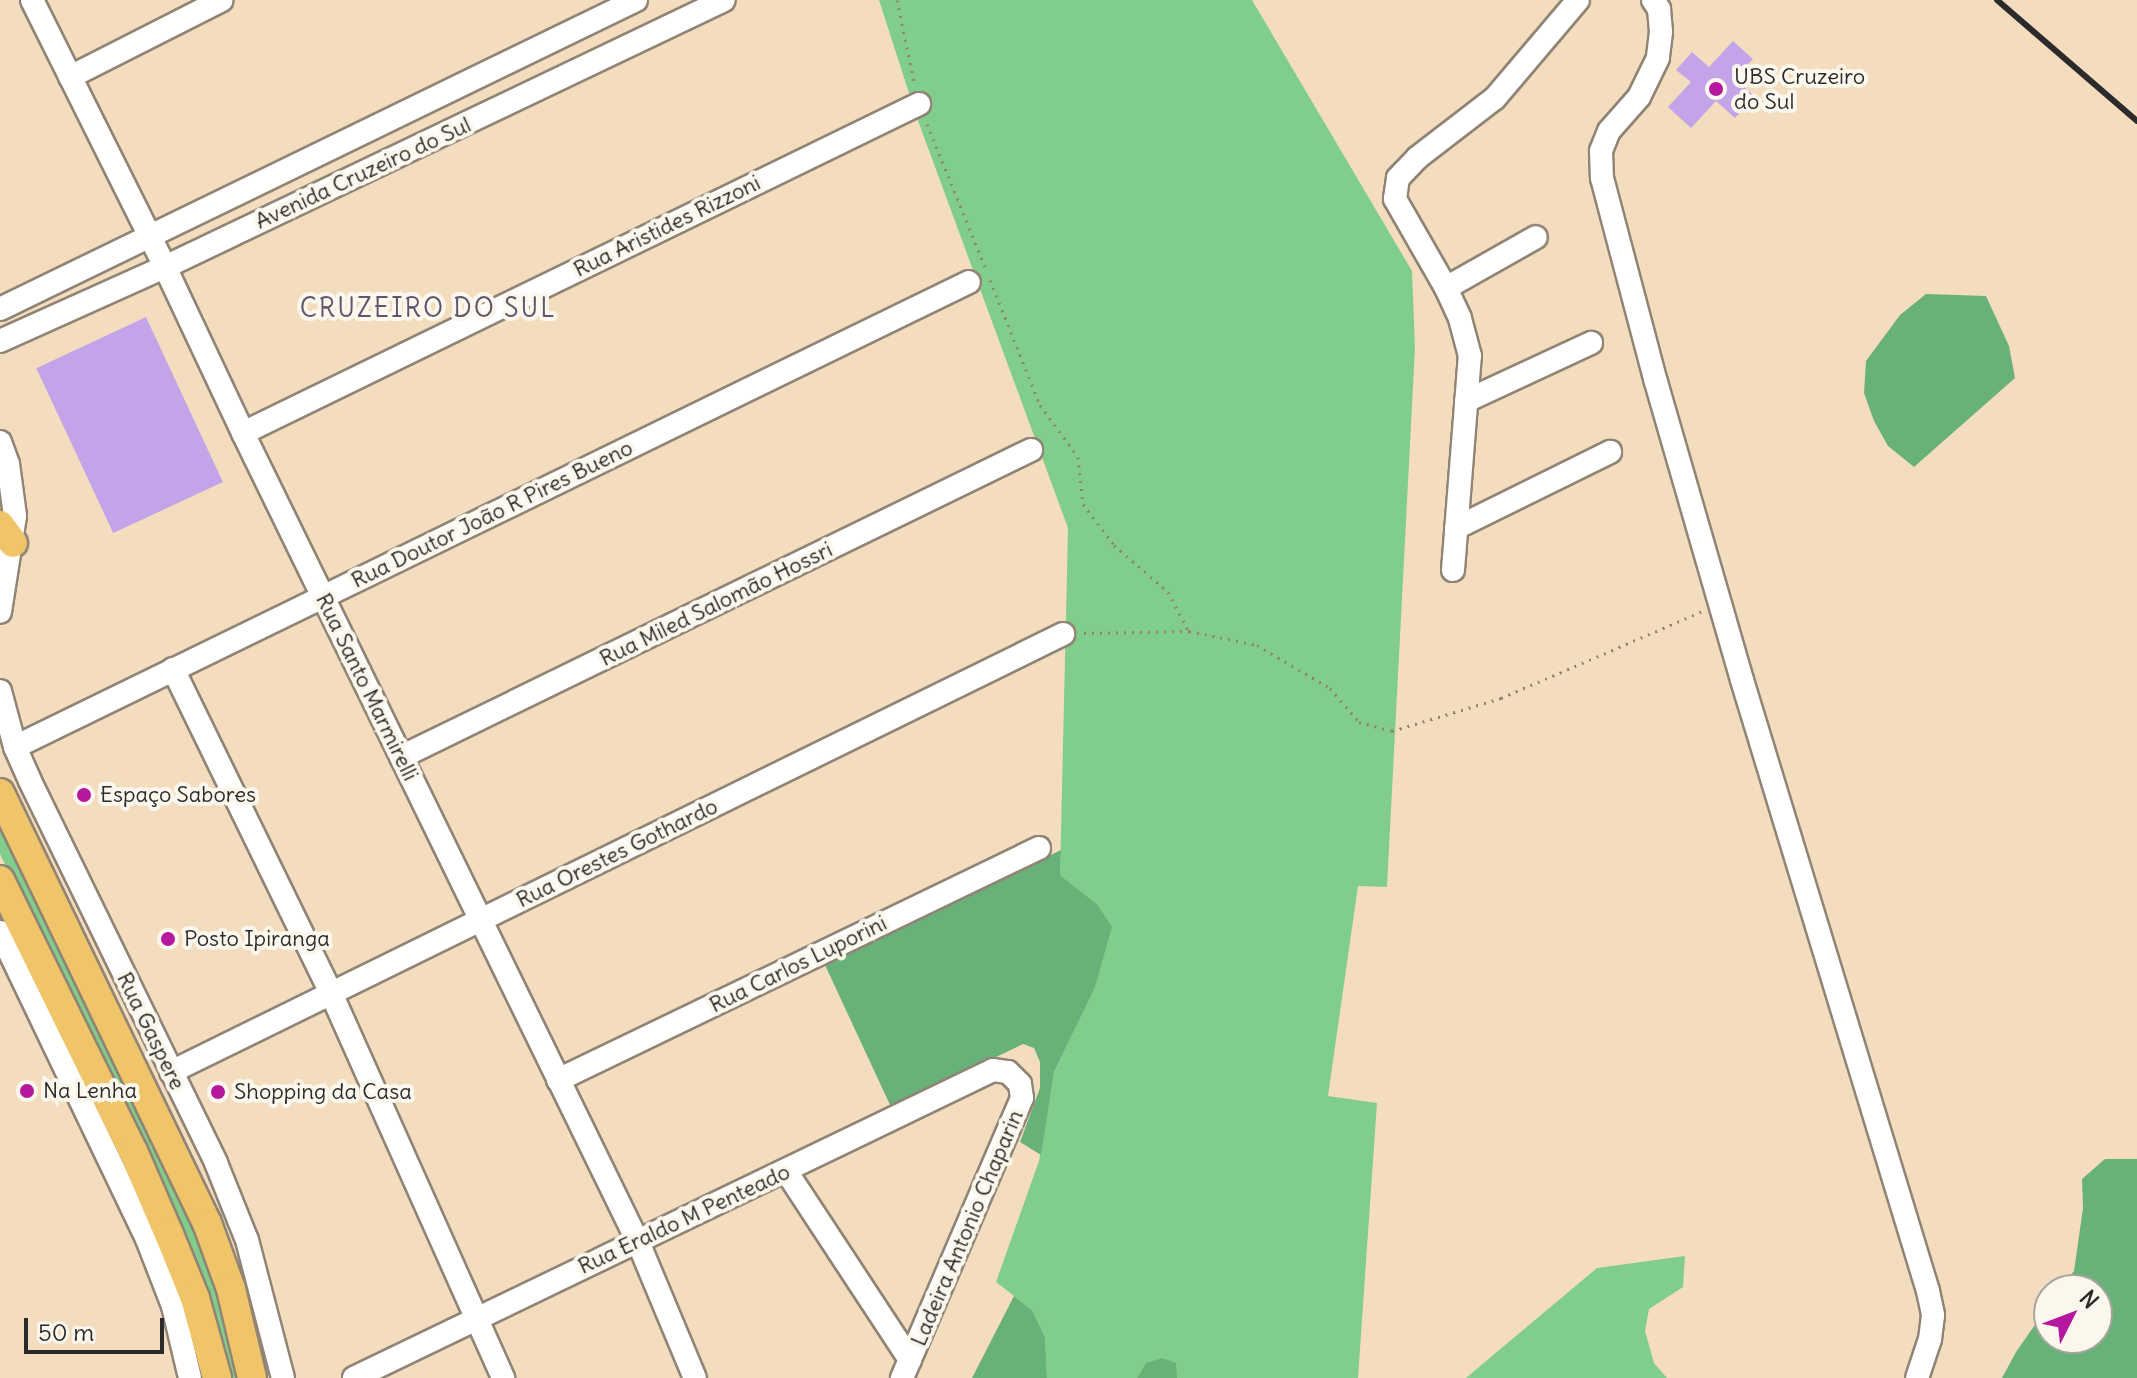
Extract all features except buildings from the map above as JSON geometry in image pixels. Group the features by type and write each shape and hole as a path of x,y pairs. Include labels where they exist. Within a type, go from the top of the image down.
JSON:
{"main road":[{"path":"0,793 207,1223 231,1289 252,1378"},
{"path":"0,880 145,1179 195,1298 217,1378"}],"street":[{"name":"Rua Santo Marmirelli","path":"32,0 165,267 638,1242 695,1378"},
{"path":"70,77 222,0"},
{"name":"Avenida Cruzeiro do Sul","path":"0,309 636,0"},
{"name":"Avenida Cruzeiro do Sul","path":"0,341 165,267 724,0"},
{"path":"1453,570 1470,356 1460,318 1446,288 1395,199 1398,178 1417,158 1495,98 1578,0"},
{"path":"1653,0 1659,9 1661,32 1658,58 1639,97 1609,131 1601,151 1602,178 1656,382 1928,1291 1933,1315 1930,1339 1917,1378"},
{"path":"495,69 511,103"},
{"name":"Rua Aristides Rizzoni","path":"243,433 919,104"},
{"path":"1446,288 1536,237"},
{"name":"Rua Doutor João R Pires Bueno","path":"15,747 969,282"},
{"path":"1466,401 1591,343"},
{"path":"0,442 14,493 6,534 0,612"},
{"name":"Rua Miled Salomão Hossri","path":"401,757 1031,450"},
{"path":"1456,528 1610,452"},
{"name":"Rua Orestes Gothardo","path":"171,1072 1063,634"},
{"path":"173,669 331,993 478,1315 503,1378"},
{"name":"Rua Gaspere","path":"0,691 15,747 216,1163 247,1240 283,1378"},
{"name":"Rua Carlos Luporini","path":"558,1080 1039,848"},
{"path":"0,932 147,1239 173,1306 190,1378"},
{"name":"Rua Eraldo M Penteado","path":"354,1378 478,1315 638,1242 993,1070 1008,1072 1015,1077"},
{"name":"Ladeira Antonio Chaparin","path":"906,1369 1022,1098 1015,1077"},
{"path":"786,1171 906,1369"}],"path":[{"path":"897,0 919,104 1040,405 1078,457 1083,504 1114,545 1168,592 1189,631"},
{"path":"1063,634 1189,631 1257,645 1330,688 1359,722 1392,731 1501,698 1721,603"}],"green space":[{"path":"879,0 1252,0 1412,271 1415,348 1387,887 1358,886 1328,1096 1377,1103 1358,1378 1177,1378 1146,1363 1137,1378 1047,1378 1045,1337 1032,1310 996,1282 1039,1161 1054,1072 1094,990 1097,904 1060,875 1068,528 917,118"},
{"path":"1926,294 1986,296 2009,346 2015,378 1914,467 1888,446 1874,421 1864,393 1866,361 1900,315"},
{"path":"0,822 207,1251 240,1378 230,1378 170,1206 0,854"},
{"path":"1061,850 1060,875 1097,904 1112,927 1094,990 1054,1072 1041,1155 1020,1142 1040,1088 1040,1062 1034,1048 1023,1044 891,1107 825,965"},
{"path":"2105,1159 2137,1159 2137,1378 2002,1378 2033,1328 2033,1354 2113,1354 2113,1274 2072,1274 2083,1208 2082,1179"},
{"path":"1685,1256 1683,1287 1649,1309 1645,1331 1654,1363 1667,1378 1466,1378 1597,1268"},
{"path":"1014,1296 1032,1310 1045,1337 1047,1378 972,1378"},
{"path":"1162,1358 1176,1363 1177,1378 1137,1378 1146,1363"}],"railway":[{"path":"1997,0 2137,121"}],"place":[{"name":"UBS Cruzeiro do Sul","path":"1716,89"},
{"name":"Espaço Sabores","path":"84,795"},
{"name":"Posto Ipiranga","path":"168,939"},
{"name":"Na Lenha","path":"27,1091"},
{"name":"Shopping da Casa","path":"218,1092"}],"district":[{"name":"CRUZEIRO DO SUL","path":"428,308"}]}
